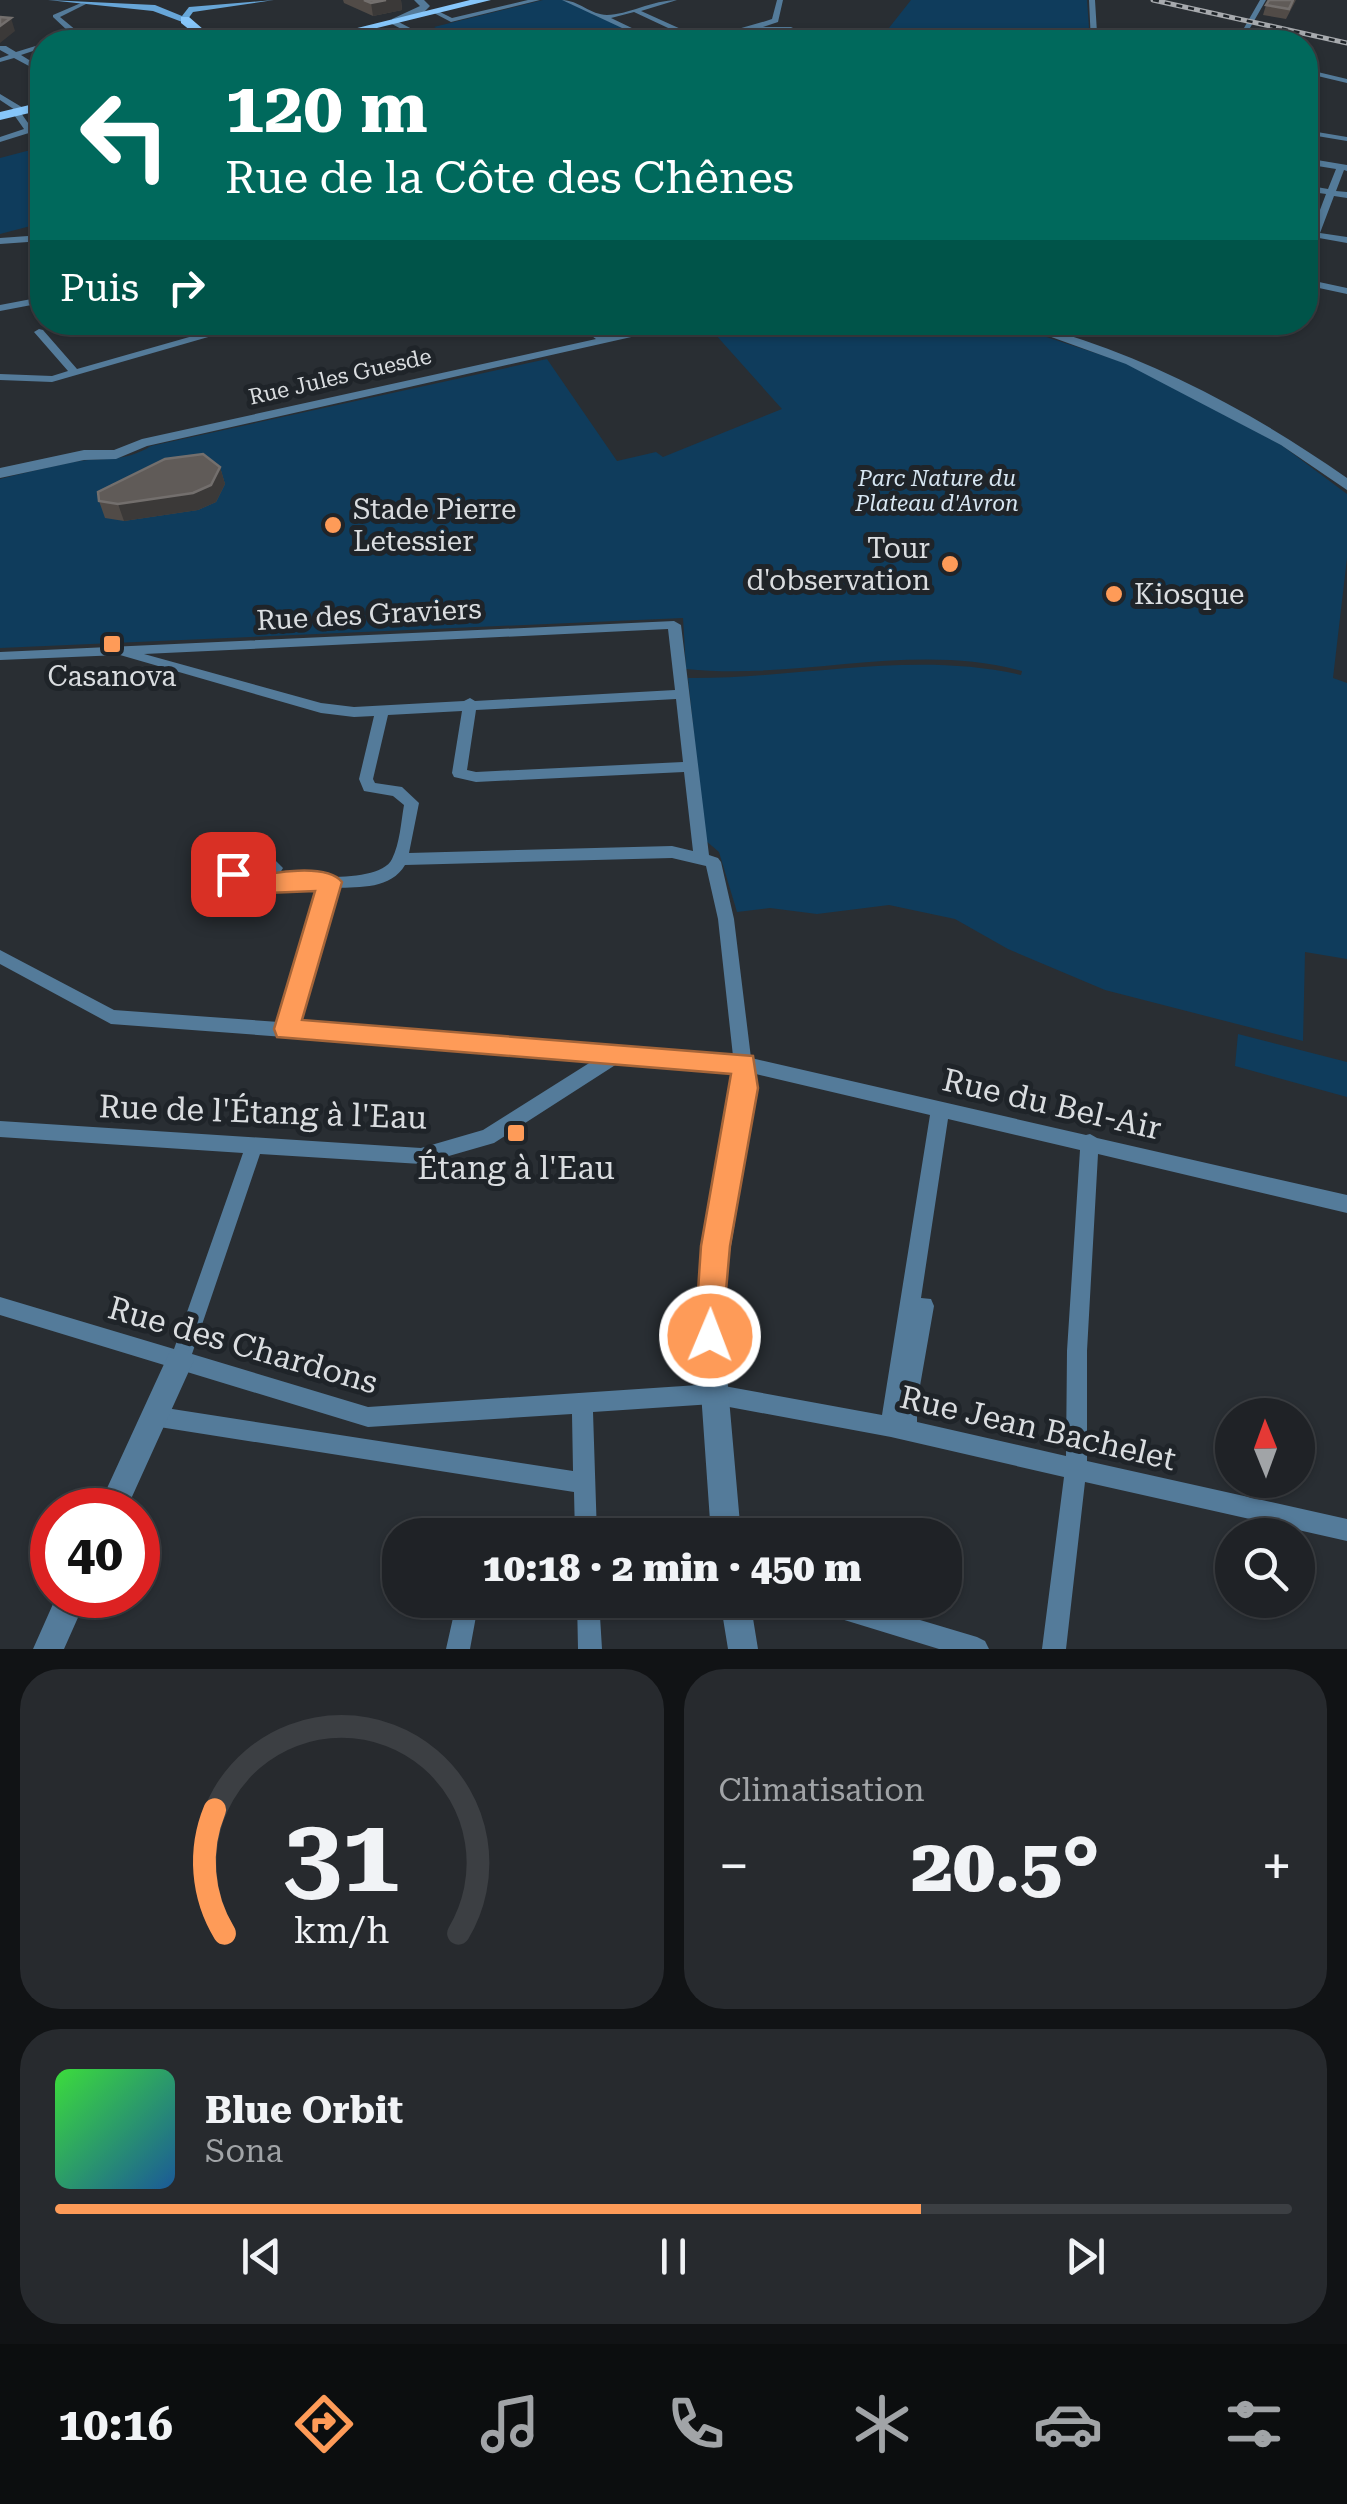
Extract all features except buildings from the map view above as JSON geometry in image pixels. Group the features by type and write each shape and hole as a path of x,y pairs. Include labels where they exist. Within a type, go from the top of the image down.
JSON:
{"main road":[{"path":"52,0 155,8 185,20 197,30"},
{"path":"82,2 156,4 228,0"},
{"path":"185,20 189,10 208,4 269,0"},
{"path":"357,30 485,0"},
{"path":"0,116 30,109"}],"street":[{"path":"393,21 421,11 424,6 418,0"},
{"path":"504,0 515,5"},
{"path":"436,12 451,20 537,0"},
{"path":"565,0 630,30"},
{"path":"604,18 674,0"},
{"path":"753,30 775,20 780,0"},
{"path":"1092,0 1094,30"},
{"path":"1246,30 1262,0"},
{"path":"70,30 54,16 82,2"},
{"path":"634,10 677,30"},
{"path":"393,21 409,30"},
{"path":"749,30 792,29"},
{"path":"2,48 30,64"},
{"path":"0,60 30,51"},
{"path":"1318,74 1347,81"},
{"path":"0,96 19,111 29,131 0,140"},
{"path":"1318,134 1347,140"},
{"path":"1318,162 1344,167 1318,218"},
{"path":"1318,190 1347,195"},
{"path":"1318,235 1347,240"},
{"path":"0,241 30,239"},
{"path":"1318,285 1347,291"},
{"path":"0,308 30,302"},
{"path":"42,335 74,372"},
{"path":"0,378 52,378 208,335"},
{"path":"600,335 608,340"},
{"name":"Rue Jules Guesde","path":"0,474 84,455 116,454 142,443 631,335"},
{"path":"1054,335 1131,361 1286,442 1347,486"},
{"name":"Rue des Graviers","path":"0,656 674,625 681,692"},
{"path":"117,650 322,708 382,712 470,703 681,692 701,856"},
{"path":"470,703 460,773 476,778 692,767"},
{"path":"268,882 388,878 400,859 412,803 407,795 369,787 366,779 382,712"},
{"path":"400,859 672,852 713,862 726,920 745,1088 708,1308 725,1518"},
{"path":"286,1029 330,882"},
{"name":"Rue du Bel-Air","path":"0,956 111,1017 744,1064 1347,1204"},
{"name":"Rue de l'Étang à l'Eau","path":"0,1129 421,1156 488,1137 618,1054"},
{"path":"899,1430 940,1110"},
{"path":"1054,1649 1076,1470 1077,1352 1090,1142"},
{"path":"121,1488 180,1360 254,1146"},
{"name":"Rue des Chardons","path":"0,1306 368,1416 714,1394"},
{"path":"899,1430 924,1306"},
{"name":"Rue Jean Bachelet","path":"714,1394 899,1430 1347,1530"},
{"path":"582,1402 585,1518"},
{"path":"153,1416 584,1483"},
{"path":"48,1649 62,1618"},
{"path":"458,1649 464,1618"},
{"path":"589,1618 590,1649"},
{"path":"738,1618 742,1649"},
{"path":"875,1618 978,1649"}],"green space":[{"path":"543,0 563,0 629,30 440,30 434,27"},
{"path":"911,0 1087,0 1089,30 887,30"},
{"path":"30,150 30,226 0,234 0,158"},
{"name":"Parc Nature du Plateau d'Avron","path":"716,335 1041,335 1129,364 1280,444 1347,494 1347,558 1333,678 1347,683 1347,959 1305,952 1303,1041 1105,990 1008,949 955,919 889,905 817,914 770,908 737,912 719,852 705,840 688,678 897,665 980,668 1021,675 1022,671 939,660 771,670 686,669 683,618 0,648 0,479 73,462 122,457 151,446 547,359 617,461 656,452 663,457 782,409"},
{"path":"1238,1034 1347,1062 1347,1097 1235,1066"}],"railway":[{"path":"1153,0 1288,30"},
{"path":"1318,37 1347,43"}],"place":[{"name":"Stade Pierre Letessier","path":"333,525"},
{"name":"Tour d'observation","path":"950,564"},
{"name":"Kiosque","path":"1114,594"},
{"name":"Casanova","path":"112,644"},
{"name":"Étang à l'Eau","path":"516,1133"}],"route":[{"path":"233,874 237,884 248,888 268,882 330,882 286,1029 744,1064 745,1088 708,1308 710,1336"}]}
